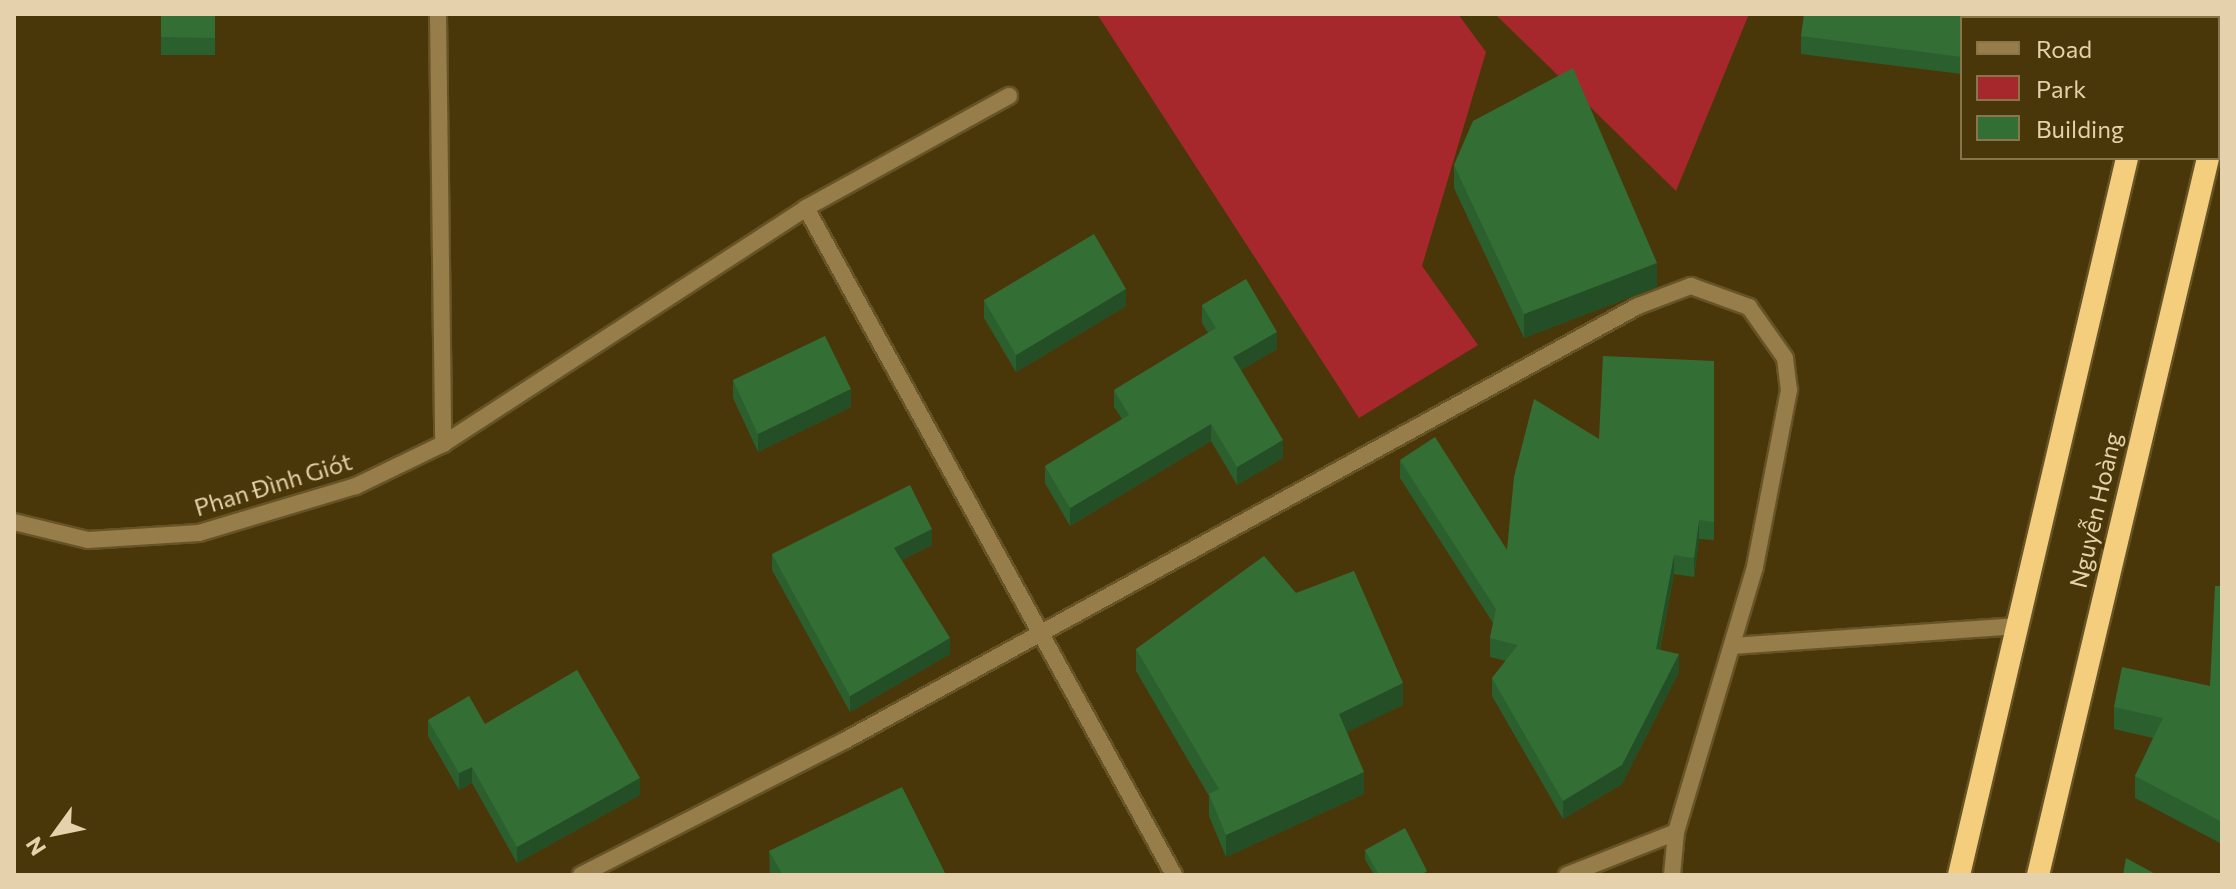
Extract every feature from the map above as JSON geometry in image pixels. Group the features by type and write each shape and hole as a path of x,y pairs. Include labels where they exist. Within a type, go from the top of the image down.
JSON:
{"highway":[{"name":"Nguyễn Hoàng","path":"1959,875 2127,160"},
{"name":"Nguyễn Hoàng","path":"2038,875 2208,160"}],"street":[{"path":"438,14 443,444"},
{"name":"Phan Đình Giót","path":"14,522 88,540 199,533 356,486 443,444 806,208 1009,96"},
{"path":"806,208 1037,633 1174,875"},
{"path":"581,875 1037,633 1638,306 1691,286 1749,307 1785,358 1780,438 1733,646 1676,832 1672,875"},
{"path":"1733,646 2017,626"},
{"path":"1567,875 1676,832"}],"green space":[{"path":"1097,14 1458,14 1486,52 1422,266 1478,345 1359,418"},
{"path":"1495,14 1749,14 1676,191"}],"building":[{"path":"161,14 215,14 215,38 161,37"},
{"path":"1804,14 1976,14 1960,16 1960,57 1801,36"},
{"path":"1573,68 1657,263 1524,314 1454,165 1473,121"},
{"path":"1094,234 1126,289 1016,355 984,300"},
{"path":"1246,279 1277,332 1233,357 1283,440 1237,467 1211,424 1070,508 1045,466 1129,415 1114,390 1216,328 1202,305"},
{"path":"825,336 851,389 758,434 733,380"},
{"path":"1603,356 1714,361 1714,522 1699,520 1694,558 1674,555 1656,649 1679,654 1622,765 1563,801 1492,678 1518,645 1490,638 1496,609 1400,460 1435,437 1507,550 1514,477 1534,399 1599,439"},
{"path":"910,485 932,529 894,548 950,638 850,696 772,554"},
{"path":"1264,556 1296,593 1354,571 1403,683 1339,714 1364,772 1226,835 1209,794 1219,789 1136,649"},
{"path":"2215,586 2222,586 2222,822 2135,776 2163,718 2114,707 2122,667 2210,686"},
{"path":"577,670 640,778 517,847 472,767 459,773 428,720 469,696 485,724"},
{"path":"902,787 946,875 783,875 769,851"},
{"path":"1405,828 1427,871 1422,875 1379,875 1365,850"},
{"path":"2126,858 2157,875 2123,875"}]}
